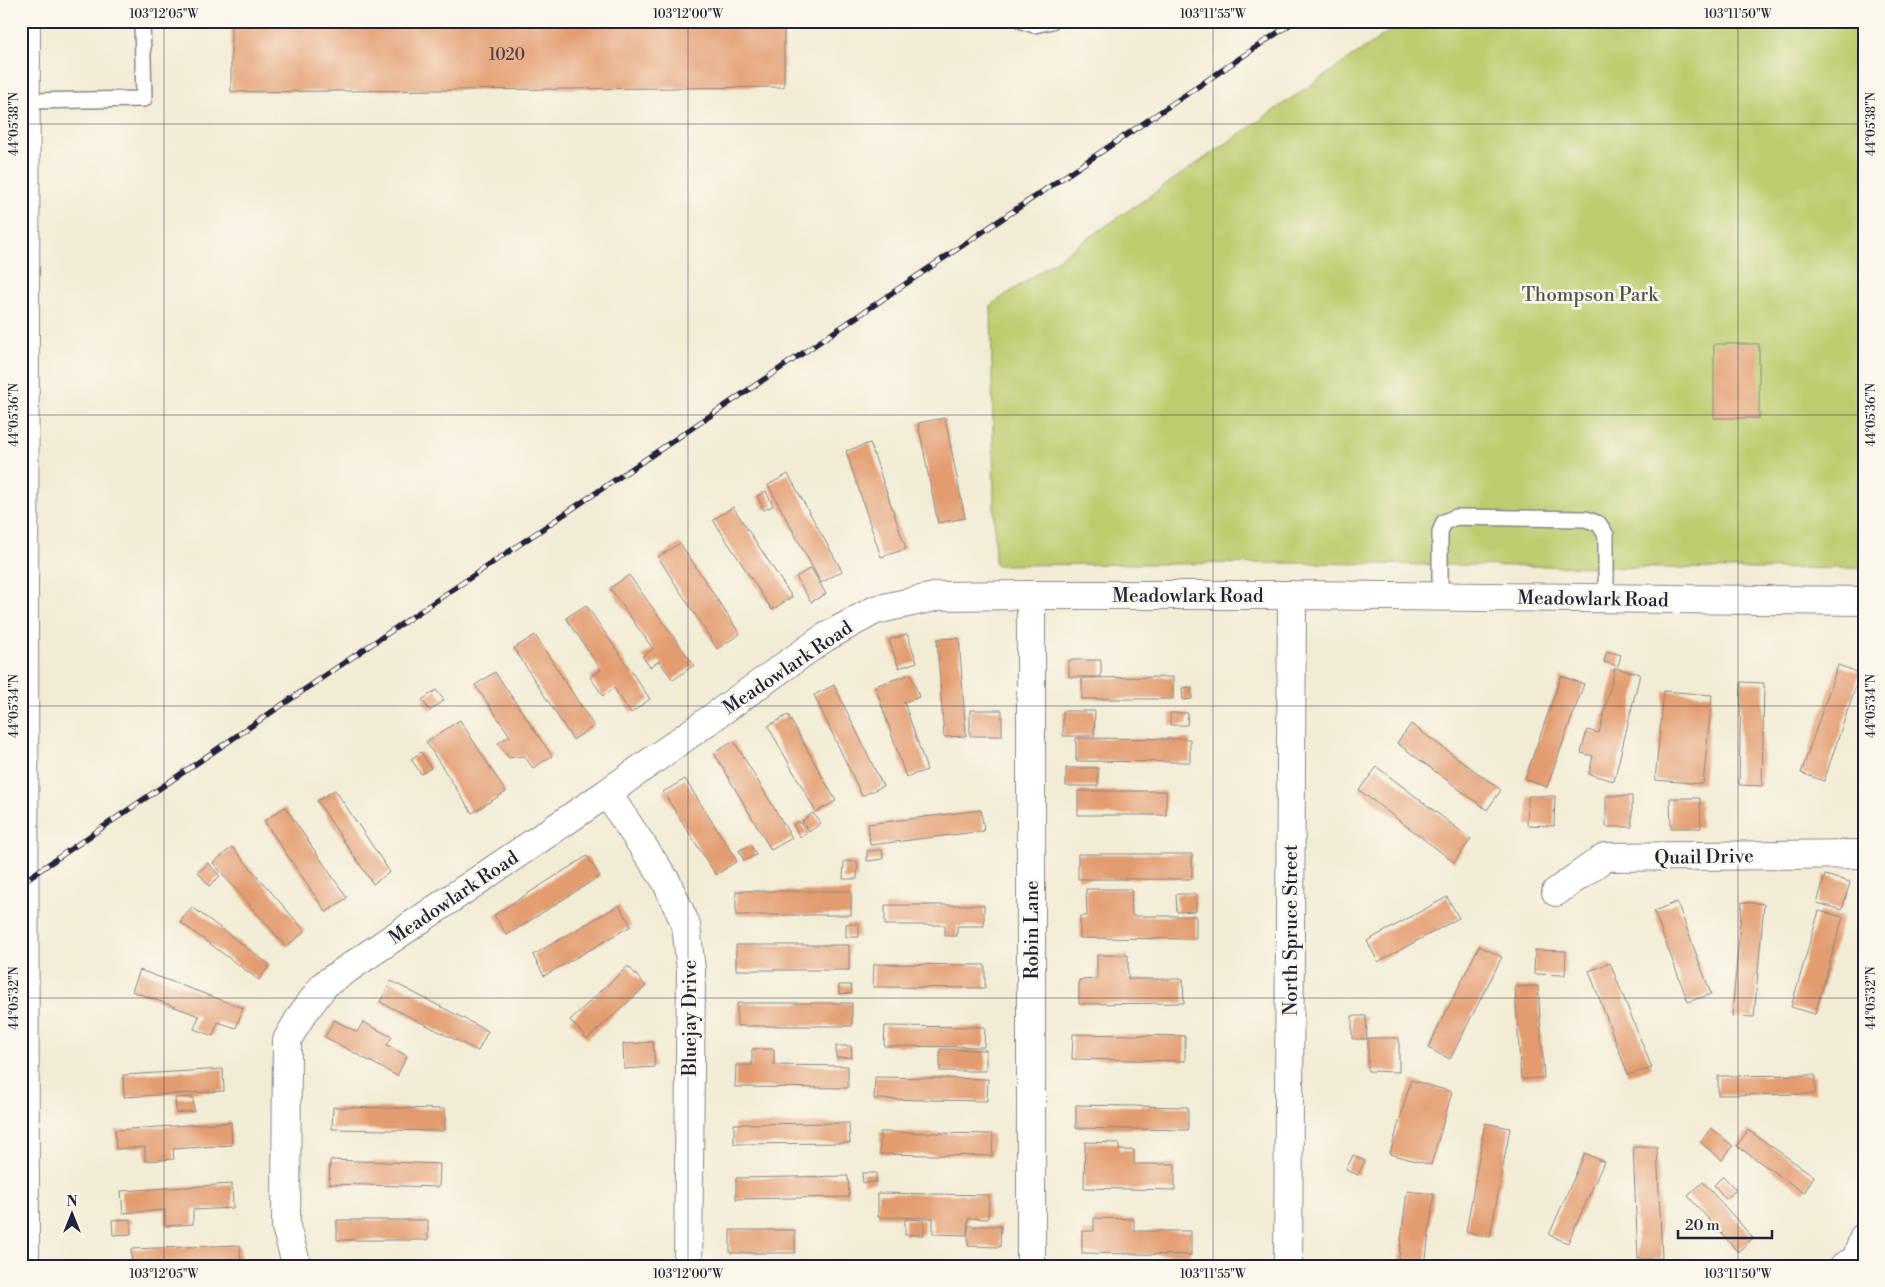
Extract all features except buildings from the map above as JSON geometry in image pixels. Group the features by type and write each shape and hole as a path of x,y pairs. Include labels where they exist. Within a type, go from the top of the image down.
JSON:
{"street":[{"path":"26,21 24,101 23,591 26,1266"},
{"name":"Meadowlark Road","path":"297,1266 286,1227 287,1040 301,1016 325,984 607,793 824,638 875,610 939,596 1031,595 1292,595 1864,601"},
{"name":"Robin Lane","path":"1031,595 1031,1266"},
{"name":"North Spruce Street","path":"1288,1266 1292,595"},
{"name":"Bluejay Drive","path":"607,793 666,881 686,925 691,970 688,1266"},
{"name":"Quail Drive","path":"1556,892 1605,857 1864,854"},
{"path":"1844,1266 1856,1260 1864,1237"}],"lane":[{"path":"24,101 144,99 142,21"},
{"path":"1022,21 1034,25 1052,21"},
{"path":"1440,597 1440,532 1444,522 1456,517 1466,517 1586,519 1599,524 1606,535 1606,599"}],"green space":[{"name":"Thompson Park","path":"1404,21 1864,21 1864,568 1745,569 1297,563 995,565 991,305"}],"railway":[{"path":"21,883 1295,21"}]}
